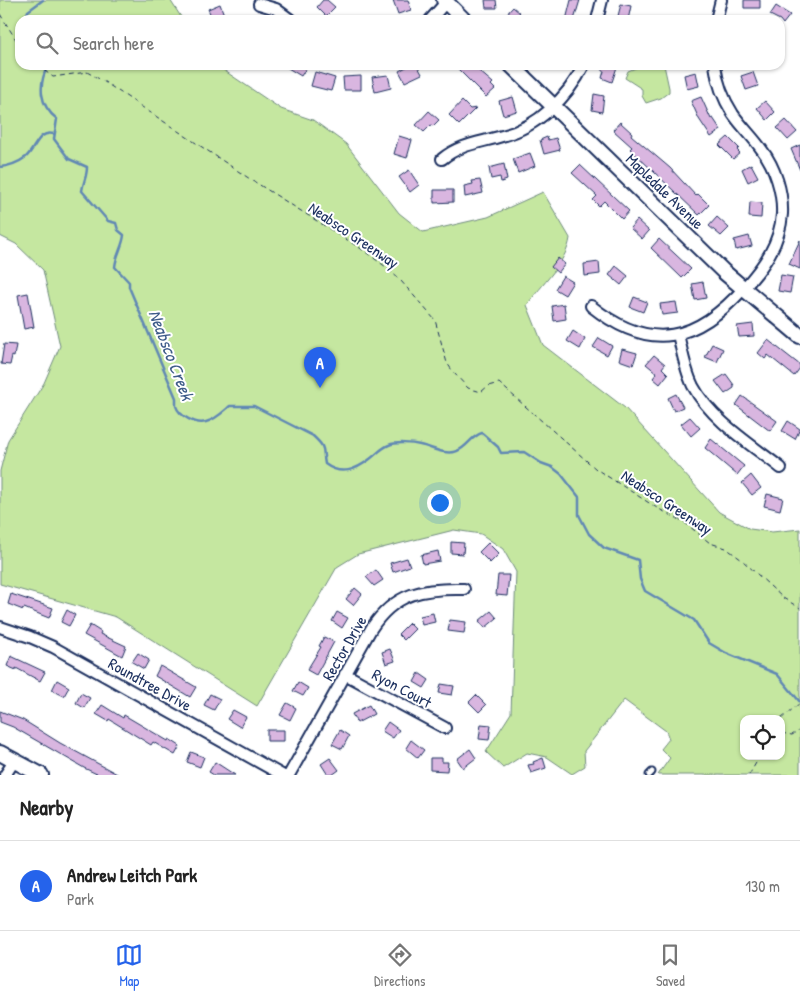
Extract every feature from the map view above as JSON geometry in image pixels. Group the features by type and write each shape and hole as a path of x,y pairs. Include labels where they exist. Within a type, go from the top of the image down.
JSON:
{"street":[{"path":"598,15 602,0"},
{"path":"717,15 721,0"},
{"path":"434,15 446,1 459,15"},
{"path":"259,4 276,9 284,15"},
{"name":"Mapledale Avenue","path":"516,70 743,289 800,336"},
{"path":"442,159 461,147 507,135 540,118 573,84 581,70"},
{"path":"592,306 631,330 658,336 678,334 703,325 729,305 764,265 775,244 780,227 782,202 779,186 763,150 732,113 719,83 716,70"},
{"path":"678,334 688,376 703,402 720,420 782,468"},
{"name":"Rector Drive","path":"289,775 345,674 379,618 391,606 410,595 441,588 464,589"},
{"name":"Roundtree Drive","path":"0,627 53,647 282,775"},
{"name":"Ryon Court","path":"345,674 445,728"},
{"path":"0,752 41,775"},
{"path":"5,775 15,760"}],"path":[{"path":"0,14 15,38"},
{"name":"Neabsco Greenway","path":"43,70 53,77 87,72 247,177 360,248 386,267 401,281 435,320 447,363 468,388 480,392 488,386 499,383 596,469 657,508 684,522 710,544 726,548 742,560 783,598 800,608"},
{"path":"785,716 800,703"},
{"path":"785,733 792,734 800,730"},
{"path":"749,775 758,760"}],"green space":[{"path":"0,0 170,0 180,15 15,15 15,70 223,70 281,109 313,120 346,144 399,213 423,232 488,217 543,192 570,238 568,247 559,264 527,305 543,345 625,408 719,512 750,529 772,532 800,529 800,775 658,775 670,758 661,749 669,739 666,731 624,700 584,751 585,766 572,774 547,757 527,753 503,768 486,752 511,713 516,572 503,549 481,534 454,530 358,554 337,567 257,706 116,617 0,584 0,471 8,440 44,383 60,346 43,270 16,244 0,236"},
{"path":"665,70 669,92 661,98 646,103 642,96 642,89 625,78 628,71"}],"building":[{"path":"323,0 327,0 335,7 325,15 317,7"},
{"path":"393,0 408,0 411,10 398,14"},
{"path":"485,0 496,0 497,8 486,8"},
{"path":"571,0 580,0 576,15 567,15"},
{"path":"744,0 760,0 760,8 744,8"},
{"path":"220,4 224,15 211,15 208,9"},
{"path":"621,4 631,6 629,15 618,15"},
{"path":"776,6 790,15 785,21 785,15 770,15"},
{"path":"513,7 520,13 518,15 506,15"},
{"path":"291,70 305,70 301,76"},
{"path":"420,70 422,74 405,82 399,71"},
{"path":"459,70 478,70 493,83 491,85 495,89 486,97"},
{"path":"616,70 612,82 602,78 604,71 602,71"},
{"path":"315,72 335,78 331,91 311,86"},
{"path":"696,72 699,86 687,89 684,75"},
{"path":"753,72 758,86 746,90 741,76"},
{"path":"388,75 391,88 375,92 372,77"},
{"path":"361,76 361,90 344,90 343,77"},
{"path":"594,94 604,96 602,112 592,110"},
{"path":"513,97 517,111 503,115 499,101"},
{"path":"701,97 711,119 713,118 721,130 711,137 699,119 691,101"},
{"path":"462,101 470,109 476,108 459,125 449,115"},
{"path":"765,101 775,112 767,120 757,108"},
{"path":"429,111 439,120 424,132 416,125"},
{"path":"786,120 797,132 788,140 777,128"},
{"path":"620,122 632,133 631,135 670,168 696,196 698,194 709,205 699,215 630,149 632,147 613,130"},
{"path":"399,136 412,140 407,158 394,154"},
{"path":"547,137 548,140 556,138 560,150 544,154 540,140"},
{"path":"728,137 739,148 737,150 740,153 733,159 719,145"},
{"path":"800,145 800,170 791,149"},
{"path":"530,153 535,166 518,173 513,159"},
{"path":"504,164 507,180 501,182 500,177 491,179 489,168"},
{"path":"751,164 758,177 748,182 742,169"},
{"path":"580,165 629,211 622,219 604,201 599,206 593,200 597,196 572,173"},
{"path":"409,170 419,185 410,192 399,177"},
{"path":"480,180 483,193 465,197 464,186 473,184 472,181"},
{"path":"434,190 453,190 453,202 434,203"},
{"path":"750,202 762,203 761,218 749,217"},
{"path":"717,217 729,228 721,236 709,226"},
{"path":"637,220 649,231 642,239 630,228"},
{"path":"749,236 752,246 736,250 734,240"},
{"path":"659,239 691,269 682,278 651,248"},
{"path":"800,240 800,269 789,264"},
{"path":"558,258 565,264 558,273 551,267"},
{"path":"599,262 600,274 585,276 584,264"},
{"path":"616,266 628,276 621,285 609,275"},
{"path":"781,275 793,277 790,293 778,291"},
{"path":"563,276 573,282 565,295 555,289"},
{"path":"703,282 706,298 695,300 692,284"},
{"path":"28,293 34,327 24,329 18,295"},
{"path":"634,297 647,302 643,312 630,307"},
{"path":"676,302 678,313 662,315 660,304"},
{"path":"564,304 566,319 554,321 552,306"},
{"path":"753,324 754,336 739,337 737,326"},
{"path":"573,331 585,339 580,349 567,341"},
{"path":"599,338 612,346 607,355 593,347"},
{"path":"768,340 800,365 794,376 768,355 765,359 758,353"},
{"path":"4,344 16,345 14,357 12,356 10,365 1,364"},
{"path":"712,344 723,349 717,362 705,357"},
{"path":"622,349 637,353 633,365 619,360"},
{"path":"654,355 665,364 662,368 668,374 660,384 653,378 657,373 646,364"},
{"path":"726,374 734,388 725,394 715,381"},
{"path":"676,394 683,407 674,411 668,398"},
{"path":"742,396 777,421 770,431 736,405"},
{"path":"690,417 700,428 691,436 681,424"},
{"path":"788,421 800,429 795,439 782,431"},
{"path":"711,439 744,466 737,475 705,448"},
{"path":"751,475 761,488 752,495 742,483"},
{"path":"767,494 783,498 780,510 764,506"},
{"path":"451,542 464,543 463,554 451,553"},
{"path":"488,543 499,554 490,563 479,552"},
{"path":"438,551 440,561 423,564 421,555"},
{"path":"407,558 410,566 393,572 390,563"},
{"path":"376,570 383,580 374,586 366,577"},
{"path":"498,575 509,575 507,596 496,595"},
{"path":"355,588 362,594 353,605 346,599"},
{"path":"11,594 53,608 49,618 8,604"},
{"path":"67,610 75,615 69,626 61,622"},
{"path":"491,611 497,618 485,628 479,621"},
{"path":"337,612 348,618 342,628 332,621"},
{"path":"433,613 435,622 422,625 420,616"},
{"path":"450,620 466,622 464,633 448,631"},
{"path":"409,623 415,629 404,640 398,634"},
{"path":"90,625 101,632 100,634 126,646 122,656 84,635"},
{"path":"324,637 334,642 316,675 307,670 321,647 319,646"},
{"path":"390,649 395,661 386,664 382,652"},
{"path":"138,653 149,660 144,669 132,662"},
{"path":"11,656 45,672 40,681 16,668 16,670 7,666"},
{"path":"160,666 196,687 190,697 155,676"},
{"path":"419,673 429,680 424,688 414,682"},
{"path":"57,680 69,687 64,696 52,690"},
{"path":"298,682 308,688 303,696 293,691"},
{"path":"441,684 454,686 452,695 439,693"},
{"path":"81,693 90,698 84,708 76,703"},
{"path":"210,694 220,699 214,710 204,705"},
{"path":"476,695 486,705 479,712 469,702"},
{"path":"287,703 296,708 290,720 280,715"},
{"path":"102,705 123,718 124,715 180,746 175,755 153,742 151,745 109,719 108,721 96,714"},
{"path":"369,705 374,714 357,723 352,714"},
{"path":"233,710 246,717 240,727 227,719"},
{"path":"0,711 23,720 60,743 119,775 99,775 84,768 13,727 0,722"},
{"path":"388,722 399,730 393,738 382,731"},
{"path":"481,724 491,725 489,740 479,739"},
{"path":"267,730 284,730 284,741 267,741"},
{"path":"340,730 349,736 342,749 332,744"},
{"path":"411,740 424,750 418,758 406,748"},
{"path":"470,749 476,758 463,768 457,759"},
{"path":"191,752 204,757 200,767 187,762"},
{"path":"330,758 339,770 332,775 328,775 321,764"},
{"path":"430,758 442,758 442,762 448,762 447,771 430,770"},
{"path":"543,758 546,768 531,773 528,765 534,764 533,762"},
{"path":"215,762 235,775 214,775 209,772"}],"waterway":[{"name":"Neabsco Creek","path":"27,15 28,11 43,0"},
{"name":"Neabsco Creek","path":"46,70 42,94 47,107 57,119 54,139 69,159 87,167 82,191 108,221 116,223 118,230 124,235 115,267 129,282 129,287 176,398 176,406 184,416 202,423 216,418 230,406 254,406 313,436 322,446 325,464 331,468 343,471 354,469 392,444 413,444 443,452 452,452 461,449 478,434 482,433 498,447 501,453 524,452 561,474 579,497 579,515 589,534 604,548 638,560 640,579 645,591 694,620 709,643 726,653 777,674 800,702"},
{"path":"0,167 23,159 41,137 49,133 54,134"}],"place":[{"name":"Andrew Leitch Park","path":"320,388"}]}
